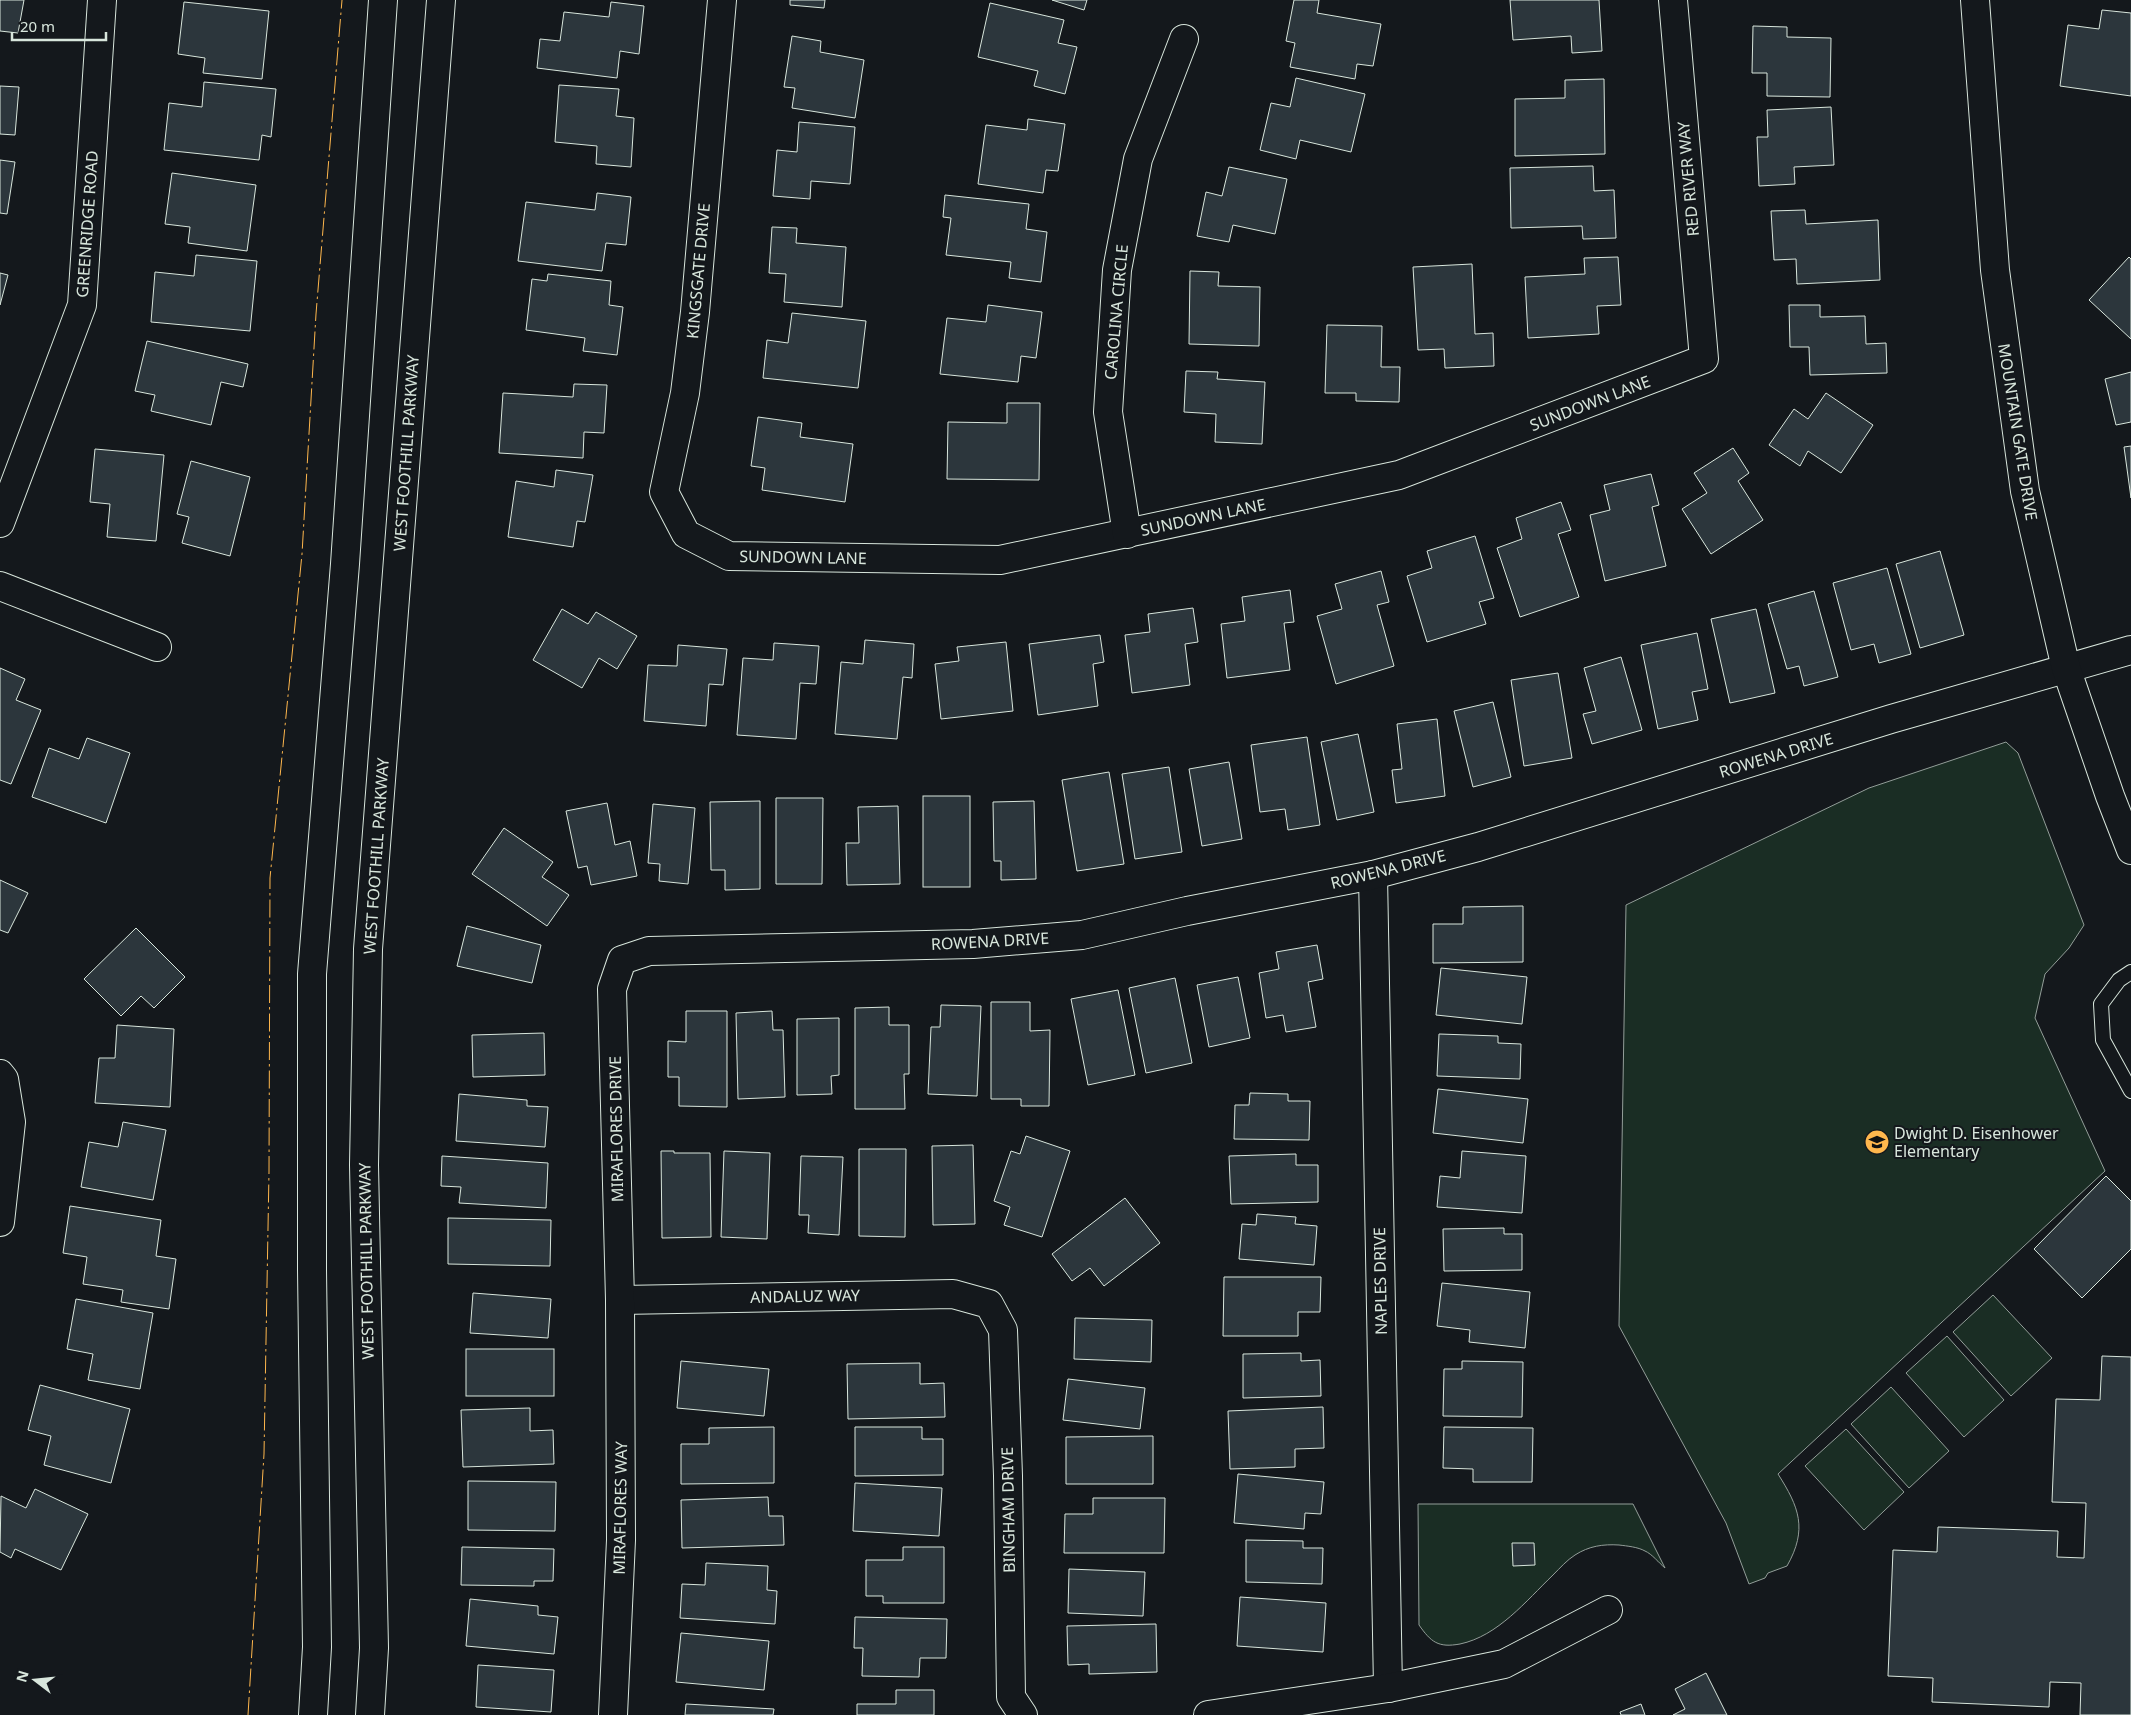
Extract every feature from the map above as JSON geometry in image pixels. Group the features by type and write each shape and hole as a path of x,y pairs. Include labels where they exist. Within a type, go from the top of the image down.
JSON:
{"street":[{"name":"GREENRIDGE ROAD","path":"0,523 82,306 102,0"},
{"path":"313,1715 317,1647 312,1270 312,974 345,564 383,0"},
{"name":"WEST FOOTHILL PARKWAY","path":"370,1715 374,1648 364,1166 368,949 441,0"},
{"name":"KINGSGATE DRIVE","path":"686,534 664,492 685,393 695,312 722,0"},
{"name":"RED RIVER WAY","path":"1673,0 1704,359"},
{"name":"MOUNTAIN GATE DRIVE","path":"1975,0 1995,270 2025,491 2066,668 2110,796 2131,850"},
{"name":"CAROLINA CIRCLE","path":"1127,534 1108,412 1117,270 1138,159 1184,39"},
{"name":"SUNDOWN LANE","path":"686,534 729,556 1000,560 1399,476 1704,359"},
{"path":"0,586 157,647"},
{"name":"ROWENA DRIVE","path":"622,960 649,951 973,944 1082,935 1187,911 1373,875 1478,847 1891,719 2131,650"},
{"name":"NAPLES DRIVE","path":"1373,875 1388,1688"},
{"name":"MIRAFLORES DRIVE","path":"620,1300 612,989 622,960"},
{"path":"0,1222 12,1122 2,1077"},
{"name":"ANDALUZ WAY","path":"620,1300 953,1294 989,1304"},
{"name":"MIRAFLORES WAY","path":"613,1715 621,1540 620,1300"},
{"name":"BINGHAM DRIVE","path":"989,1304 1003,1330 1008,1476 1011,1697 1023,1715"},
{"path":"1208,1715 1388,1688 1504,1664 1608,1610"}],"lane":[{"path":"2131,972 2119,980 2101,1004 2103,1040 2131,1091"}],"green space":[{"name":"Dwight D. Eisenhower Elementary","path":"2006,742 2018,753 2084,925 2069,948 2045,974 2035,1018 2105,1171 1778,1474 1796,1508 1799,1529 1794,1553 1787,1566 1768,1573 1765,1578 1749,1584 1726,1523 1619,1326 1626,905 1869,788"},
{"path":"1993,1295 2052,1358 2011,1396 1953,1332"},
{"path":"1947,1336 2004,1400 1964,1437 1906,1373"},
{"path":"1891,1387 1949,1451 1909,1488 1851,1424"},
{"path":"1846,1429 1904,1492 1864,1530 1805,1466"},
{"path":"1418,1504 1633,1504 1665,1568 1648,1552 1636,1548 1622,1545 1602,1545 1591,1548 1569,1559 1522,1606 1487,1634 1460,1644 1441,1644 1431,1640 1419,1625"}],"building":[{"path":"0,0 24,0 18,33 0,31"},
{"path":"790,0 825,0 824,8 790,5"},
{"path":"1052,0 1087,0 1084,10"},
{"path":"1294,0 1319,0 1317,13 1381,24 1373,66 1357,64 1355,79 1290,67 1295,43 1286,41"},
{"path":"1510,0 1599,0 1602,51 1572,53 1571,36 1513,40"},
{"path":"184,2 269,11 262,79 203,73 205,58 178,54"},
{"path":"611,2 644,6 639,54 620,51 617,78 537,68 540,39 560,41 564,12 609,17"},
{"path":"990,3 1064,20 1058,43 1077,47 1065,94 1034,86 1038,71 978,57"},
{"path":"2102,10 2131,13 2131,96 2060,86 2068,25 2099,29"},
{"path":"1753,26 1787,27 1787,37 1831,38 1830,97 1767,96 1767,73 1752,73"},
{"path":"792,36 821,41 820,52 864,60 855,118 792,108 795,88 784,87"},
{"path":"1296,78 1365,94 1351,152 1300,140 1296,159 1260,150 1271,103 1290,107"},
{"path":"1604,79 1605,154 1515,156 1515,99 1565,98 1565,80"},
{"path":"204,82 276,89 271,137 262,135 259,160 164,150 169,103 202,107"},
{"path":"559,85 619,89 616,116 634,118 631,167 596,164 597,146 555,142"},
{"path":"0,86 19,87 15,135 0,134"},
{"path":"1831,107 1834,165 1794,167 1795,184 1759,186 1757,137 1768,137 1767,110"},
{"path":"1028,119 1065,124 1058,171 1046,170 1043,193 978,184 986,125 1027,130"},
{"path":"799,122 855,127 850,184 811,181 810,199 773,196 777,150 797,152"},
{"path":"0,160 15,162 7,214 0,213"},
{"path":"1593,166 1594,191 1614,190 1616,238 1583,239 1582,226 1511,228 1510,168"},
{"path":"1229,167 1287,179 1275,234 1233,225 1229,242 1197,236 1206,192 1222,196"},
{"path":"172,173 256,185 247,251 188,243 190,227 165,224"},
{"path":"597,193 631,197 626,245 606,243 602,271 518,261 526,202 595,210"},
{"path":"945,195 1029,204 1026,229 1047,232 1041,282 1009,278 1011,262 946,255 951,218 943,217"},
{"path":"1805,210 1806,224 1878,220 1880,280 1797,284 1796,259 1774,260 1771,211"},
{"path":"772,227 797,228 796,243 846,247 842,307 784,302 786,274 769,273"},
{"path":"196,255 257,261 250,331 151,322 155,272 194,276"},
{"path":"1618,257 1621,305 1597,306 1599,334 1528,338 1525,277 1585,274 1584,258"},
{"path":"2129,257 2131,259 2131,339 2089,300"},
{"path":"1472,264 1475,334 1493,333 1494,366 1445,368 1444,349 1418,350 1413,267"},
{"path":"1190,271 1219,272 1218,286 1260,287 1259,346 1189,344"},
{"path":"0,273 8,275 0,305"},
{"path":"548,274 611,281 609,305 623,307 617,355 583,351 585,338 526,330 532,279 547,281"},
{"path":"988,305 1042,312 1036,358 1021,356 1018,382 940,374 947,318 986,322"},
{"path":"1789,305 1820,305 1820,317 1865,316 1866,344 1886,343 1887,373 1810,375 1809,347 1790,347"},
{"path":"792,313 866,321 858,388 763,378 767,340 788,343"},
{"path":"1327,325 1382,326 1381,367 1400,367 1399,402 1356,401 1356,393 1325,393"},
{"path":"147,341 248,364 243,387 221,382 211,425 151,411 155,395 135,391"},
{"path":"1186,371 1218,372 1217,379 1265,382 1262,444 1215,442 1216,414 1184,412"},
{"path":"2131,372 2131,422 2116,425 2105,379"},
{"path":"574,384 607,385 604,433 584,432 583,458 499,453 503,393 573,397"},
{"path":"1826,393 1873,425 1841,473 1808,451 1800,466 1769,445 1794,409 1808,419"},
{"path":"1007,403 1040,403 1039,480 947,479 948,422 1007,423"},
{"path":"758,417 802,423 800,437 853,444 845,502 762,490 765,468 751,466"},
{"path":"2131,446 2131,498 2124,447"},
{"path":"1733,448 1749,473 1738,481 1763,520 1711,554 1682,509 1707,493 1694,473"},
{"path":"95,449 164,455 156,541 107,537 110,504 90,502"},
{"path":"191,461 250,477 230,556 182,543 189,517 177,514"},
{"path":"556,470 593,475 585,522 577,521 573,547 508,537 516,481 554,487"},
{"path":"1651,474 1659,505 1652,507 1666,566 1605,581 1590,515 1610,510 1604,485"},
{"path":"1561,502 1571,530 1558,534 1579,597 1520,617 1497,548 1522,539 1516,518"},
{"path":"1475,536 1494,598 1479,602 1486,624 1427,642 1407,576 1432,568 1427,551"},
{"path":"1940,551 1964,635 1920,648 1896,564"},
{"path":"1887,568 1911,654 1879,663 1874,644 1851,650 1833,583"},
{"path":"1381,571 1389,602 1377,605 1394,666 1336,684 1317,616 1342,609 1335,584"},
{"path":"1290,590 1294,622 1284,623 1290,670 1227,678 1221,624 1245,621 1242,597"},
{"path":"1814,591 1838,677 1804,686 1799,666 1787,669 1768,604"},
{"path":"1193,608 1198,642 1185,644 1190,685 1132,693 1125,635 1150,632 1148,614"},
{"path":"562,609 588,624 596,612 637,636 617,669 599,658 582,688 533,660"},
{"path":"1756,609 1775,693 1730,703 1711,619"},
{"path":"1697,633 1708,689 1692,692 1698,720 1658,729 1641,645"},
{"path":"1100,635 1104,662 1093,664 1098,706 1038,715 1029,644"},
{"path":"865,640 914,644 912,678 903,677 897,739 835,734 841,662 863,664"},
{"path":"1006,642 1013,711 941,719 935,664 959,661 957,647"},
{"path":"774,643 819,646 816,684 800,683 796,739 737,735 743,658 773,660"},
{"path":"678,645 727,649 723,685 709,684 706,726 644,721 648,665 677,666"},
{"path":"1621,657 1642,730 1592,744 1583,714 1596,711 1584,668"},
{"path":"0,668 25,679 16,700 41,710 11,784 0,780"},
{"path":"1558,673 1572,758 1524,766 1511,680"},
{"path":"1493,702 1511,777 1473,787 1454,711"},
{"path":"1437,719 1445,796 1396,803 1392,770 1402,769 1397,724"},
{"path":"1358,734 1374,812 1337,820 1321,742"},
{"path":"1307,737 1320,825 1288,830 1285,809 1260,812 1251,745"},
{"path":"87,738 130,753 106,823 32,797 49,748 79,759"},
{"path":"1229,762 1242,839 1202,846 1189,769"},
{"path":"1169,767 1182,852 1135,859 1122,774"},
{"path":"1109,772 1124,864 1077,871 1062,780"},
{"path":"923,796 970,796 970,887 923,887"},
{"path":"776,798 823,798 822,884 776,884"},
{"path":"760,801 760,889 725,890 725,870 711,870 710,802"},
{"path":"1034,801 1036,879 1001,880 1001,861 994,861 993,802"},
{"path":"607,803 615,845 630,841 637,876 591,885 587,866 578,868 566,811"},
{"path":"653,804 695,808 688,884 659,881 660,864 648,863"},
{"path":"898,806 900,884 847,885 846,843 859,843 858,807"},
{"path":"504,828 553,862 542,877 569,895 547,926 472,874"},
{"path":"0,880 28,893 8,933 0,930"},
{"path":"1523,906 1523,962 1433,963 1433,924 1463,924 1463,907"},
{"path":"467,926 541,945 532,983 457,966"},
{"path":"136,928 185,977 154,1008 141,996 121,1016 84,979"},
{"path":"1317,945 1323,979 1308,982 1316,1027 1286,1032 1283,1015 1266,1018 1259,973 1279,969 1276,952"},
{"path":"1441,968 1527,977 1522,1024 1436,1015"},
{"path":"1238,977 1250,1038 1209,1047 1197,985"},
{"path":"1175,978 1192,1063 1146,1073 1129,988"},
{"path":"1118,990 1135,1075 1088,1085 1071,999"},
{"path":"991,1002 1030,1002 1030,1031 1050,1030 1049,1106 1021,1106 1021,1099 991,1099"},
{"path":"941,1005 981,1006 977,1096 928,1094 931,1027 940,1027"},
{"path":"889,1007 889,1025 909,1025 909,1074 904,1074 905,1109 855,1109 855,1008"},
{"path":"686,1011 727,1011 727,1107 679,1106 679,1077 668,1077 668,1041 686,1042"},
{"path":"772,1011 773,1030 783,1030 785,1097 738,1099 736,1013"},
{"path":"839,1018 839,1075 831,1076 832,1094 797,1095 797,1019"},
{"path":"117,1025 174,1029 170,1107 95,1103 99,1058 115,1058"},
{"path":"544,1033 545,1075 473,1077 472,1035"},
{"path":"1439,1034 1498,1036 1498,1043 1521,1044 1520,1079 1437,1076"},
{"path":"1438,1089 1528,1099 1523,1143 1433,1133"},
{"path":"1250,1093 1288,1094 1288,1101 1310,1101 1309,1140 1234,1139 1235,1105 1249,1105"},
{"path":"459,1094 527,1100 527,1106 548,1107 545,1147 456,1141"},
{"path":"123,1122 166,1130 153,1200 81,1187 89,1142 118,1147"},
{"path":"1026,1136 1070,1151 1042,1237 1004,1225 1010,1207 994,1201 1011,1151 1020,1154"},
{"path":"973,1145 975,1224 933,1225 932,1146"},
{"path":"859,1149 906,1149 905,1237 859,1236"},
{"path":"661,1151 710,1153 711,1237 662,1238"},
{"path":"724,1151 770,1153 767,1239 721,1237"},
{"path":"1462,1151 1526,1156 1522,1213 1437,1207 1440,1176 1460,1178"},
{"path":"1296,1154 1296,1165 1318,1165 1318,1202 1231,1204 1229,1156"},
{"path":"442,1156 548,1163 546,1208 459,1203 461,1187 441,1186"},
{"path":"801,1156 843,1157 839,1235 808,1233 809,1215 799,1215"},
{"path":"2106,1176 2131,1201 2131,1249 2082,1298 2034,1249"},
{"path":"1125,1198 1160,1243 1104,1286 1090,1268 1072,1281 1052,1254"},
{"path":"70,1206 161,1220 156,1256 176,1259 169,1309 121,1302 123,1290 83,1284 87,1257 63,1253"},
{"path":"1257,1214 1296,1217 1295,1224 1317,1226 1314,1265 1239,1259 1242,1224 1256,1225"},
{"path":"448,1218 551,1220 550,1266 448,1264"},
{"path":"1504,1228 1504,1234 1522,1234 1522,1270 1444,1271 1443,1229"},
{"path":"1224,1277 1321,1277 1320,1312 1298,1312 1298,1336 1223,1336"},
{"path":"1442,1283 1530,1292 1525,1348 1469,1342 1470,1330 1437,1326"},
{"path":"473,1293 551,1299 548,1338 470,1333"},
{"path":"76,1299 153,1313 140,1389 88,1380 93,1354 67,1349"},
{"path":"1075,1318 1152,1320 1151,1362 1074,1359"},
{"path":"466,1349 554,1349 554,1396 466,1396"},
{"path":"1301,1353 1301,1361 1320,1360 1321,1396 1243,1398 1243,1354"},
{"path":"2102,1356 2131,1357 2131,1715 2080,1715 2081,1683 2050,1682 2049,1707 1932,1702 1933,1678 1888,1676 1893,1550 1937,1552 1938,1527 2058,1531 2057,1557 2084,1558 2086,1503 2052,1502 2056,1399 2100,1400"},
{"path":"681,1361 769,1369 764,1416 677,1408"},
{"path":"1462,1361 1523,1362 1522,1417 1443,1416 1444,1369 1462,1369"},
{"path":"920,1363 920,1384 944,1383 945,1417 848,1419 847,1364"},
{"path":"1068,1379 1145,1388 1140,1429 1063,1420"},
{"path":"40,1385 130,1409 111,1483 44,1465 51,1436 28,1430"},
{"path":"1323,1407 1324,1448 1295,1449 1295,1467 1230,1469 1228,1411"},
{"path":"530,1408 530,1431 553,1430 554,1464 463,1467 461,1410"},
{"path":"774,1427 774,1483 681,1484 681,1444 709,1444 709,1428"},
{"path":"855,1427 922,1427 922,1439 943,1439 943,1475 855,1476"},
{"path":"1444,1427 1533,1428 1532,1482 1473,1482 1473,1469 1443,1468"},
{"path":"1153,1436 1153,1484 1066,1484 1066,1437"},
{"path":"1238,1474 1324,1482 1321,1514 1305,1513 1304,1529 1234,1523"},
{"path":"468,1481 556,1482 555,1531 468,1530"},
{"path":"855,1483 942,1488 939,1536 853,1531"},
{"path":"35,1489 88,1514 61,1570 15,1549 11,1558 0,1552 1,1496 26,1508"},
{"path":"768,1497 769,1516 783,1516 784,1545 682,1548 681,1500"},
{"path":"1093,1498 1165,1498 1164,1553 1064,1553 1065,1514 1093,1514"},
{"path":"1246,1540 1303,1541 1303,1548 1323,1548 1322,1584 1246,1582"},
{"path":"1512,1543 1534,1543 1535,1565 1513,1566"},
{"path":"462,1547 554,1549 553,1581 534,1581 534,1586 461,1585"},
{"path":"903,1547 944,1547 944,1603 883,1603 883,1596 866,1596 866,1560 903,1560"},
{"path":"706,1563 768,1566 767,1590 777,1591 775,1624 680,1618 682,1584 705,1585"},
{"path":"1069,1569 1145,1572 1143,1616 1068,1613"},
{"path":"1240,1597 1326,1603 1323,1652 1237,1646"},
{"path":"470,1599 538,1606 538,1615 558,1617 554,1654 466,1646"},
{"path":"855,1617 947,1619 946,1658 920,1658 919,1677 862,1676 863,1648 854,1648"},
{"path":"1156,1624 1157,1672 1089,1674 1089,1664 1068,1665 1067,1626"},
{"path":"681,1633 769,1641 764,1690 676,1682"},
{"path":"478,1665 554,1670 551,1712 476,1707"},
{"path":"1706,1673 1727,1715 1673,1715 1685,1709 1675,1689"},
{"path":"896,1690 934,1690 934,1715 857,1715 857,1704 896,1704"},
{"path":"686,1704 774,1709 773,1715 685,1715"},
{"path":"1641,1704 1645,1715 1621,1715 1620,1712"}],"power":[{"path":"248,1715 264,1454 269,1172 270,878 302,554 316,314 342,0"}],"place":[{"name":"Dwight D. Eisenhower Elementary","path":"1877,1142"}]}
